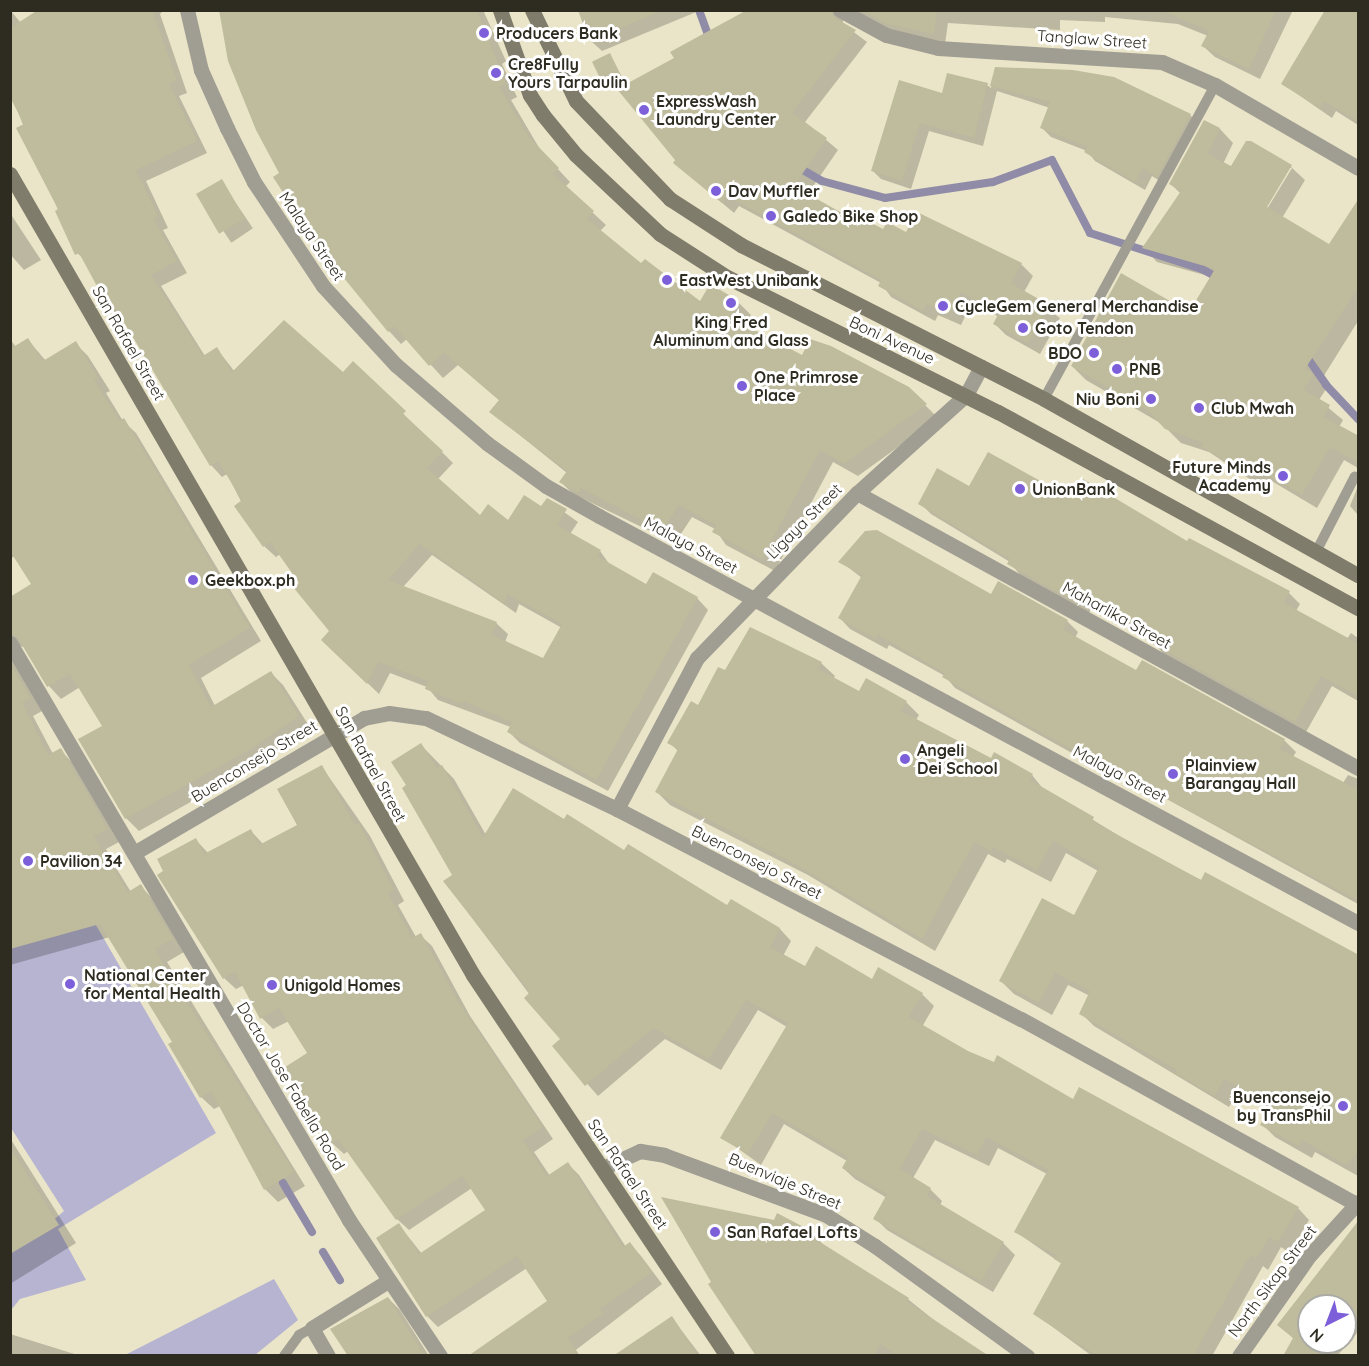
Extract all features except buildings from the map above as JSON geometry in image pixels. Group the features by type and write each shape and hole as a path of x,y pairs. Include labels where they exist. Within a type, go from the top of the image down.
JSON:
{"main road":[{"name":"Boni Avenue","path":"500,10 530,95 543,115 576,155 660,234 737,283 966,395 1359,608"},
{"name":"Boni Avenue","path":"532,10 576,101 670,199 741,245 1044,399 1359,575"},
{"name":"San Rafael Street","path":"10,174 473,975 727,1356"}],"street":[{"name":"Malaya Street","path":"187,10 201,70 254,182 323,286 396,365 488,444 546,486 1359,923"},
{"name":"Tanglaw Street","path":"840,10 886,35 938,48 1162,62 1215,85 1359,168"},
{"name":"Ligaya Street","path":"616,809 698,658 753,598 857,493 966,395 981,368"},
{"name":"Maharlika Street","path":"857,493 1359,768"},
{"name":"Doctor Jose Fabella Road","path":"10,643 388,1281 440,1356"},
{"name":"Buenconsejo Street","path":"134,853 364,718 388,712 426,717 616,809 1021,1019 1357,1203"},
{"name":"Buenviaje Street","path":"603,1168 640,1152 664,1155 708,1168 826,1215 875,1246 1027,1356"},
{"name":"North Sikap Street","path":"1239,1356 1309,1256 1357,1203"},
{"path":"328,1356 312,1328 388,1281"}],"lane":[{"path":"1044,399 1215,85"},
{"path":"1316,552 1355,476"},
{"path":"284,1356 299,1335 312,1328"}],"shaded area":[{"name":"National Center for Mental Health","path":"44,835 216,1133 58,1229 86,1280 20,1299 11,1310 11,1247 44,1228 64,1211 11,1128 11,949"},
{"path":"274,1279 298,1320 255,1355 125,1355"}],"waterway":[{"path":"699,10 710,41"},
{"path":"796,166 822,181 885,198 993,182 1052,160 1090,233 1202,269 1220,279"},
{"path":"1304,353 1326,385 1358,419"},
{"path":"283,1183 312,1232"},
{"path":"323,1252 340,1280"}],"place":[{"name":"Producers Bank","path":"484,33"},
{"name":"Cre8Fully Yours Tarpaulin","path":"496,73"},
{"name":"ExpressWash Laundry Center","path":"644,110"},
{"name":"Dav Muffler","path":"716,191"},
{"name":"Galedo Bike Shop","path":"771,216"},
{"name":"EastWest Unibank","path":"667,280"},
{"name":"King Fred Aluminum and Glass","path":"731,303"},
{"name":"CycleGem General Merchandise","path":"943,306"},
{"name":"Goto Tendon","path":"1023,328"},
{"name":"BDO","path":"1094,353"},
{"name":"PNB","path":"1117,369"},
{"name":"One Primrose Place","path":"742,386"},
{"name":"Niu Boni","path":"1151,399"},
{"name":"Club Mwah","path":"1199,408"},
{"name":"Future Minds Academy","path":"1283,476"},
{"name":"UnionBank","path":"1020,489"},
{"name":"Geekbox.ph","path":"193,580"},
{"name":"Angeli Dei School","path":"905,759"},
{"name":"Plainview Barangay Hall","path":"1173,774"},
{"name":"Pavilion 34","path":"28,861"},
{"name":"National Center for Mental Health","path":"70,984"},
{"name":"Unigold Homes","path":"272,985"},
{"name":"Buenconsejo by TransPhil","path":"1343,1106"},
{"name":"San Rafael Lofts","path":"715,1232"}]}
